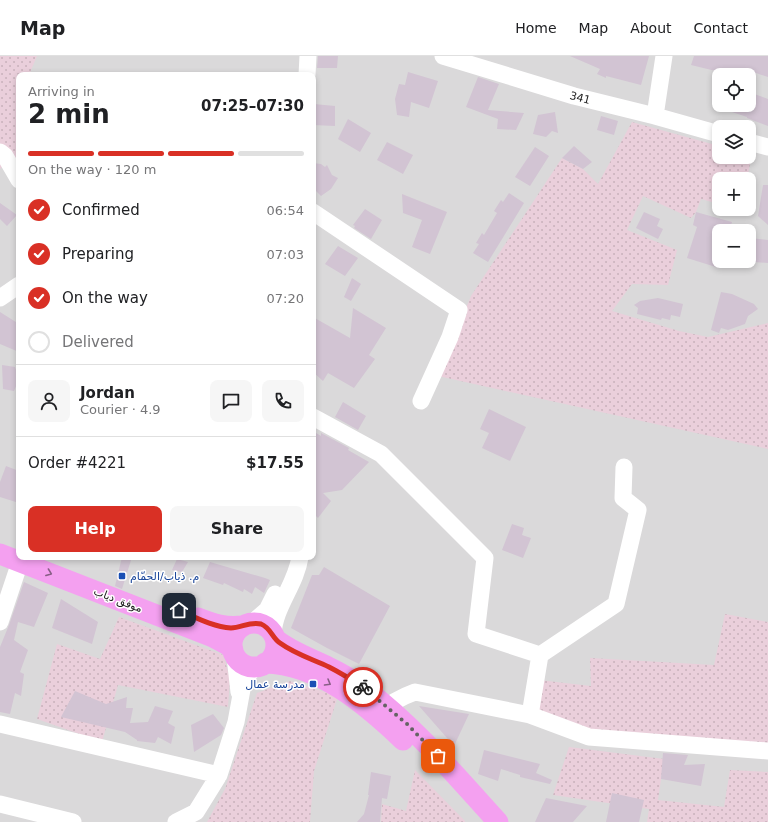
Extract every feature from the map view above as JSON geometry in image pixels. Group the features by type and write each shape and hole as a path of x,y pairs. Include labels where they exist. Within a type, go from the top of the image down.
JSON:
{"main road":[{"name":"موفق دياب","path":"0,539 16,552"},
{"name":"موفق دياب","path":"0,554 16,554"},
{"name":"موفق دياب","path":"33,560 213,637 228,645 234,653"},
{"name":"موفق دياب","path":"54,560 219,626 232,628 247,625"},
{"path":"481,822 428,764 393,731 381,711 364,688 346,676 298,654 274,637 267,628 261,625 247,625 237,631 232,644 234,653 240,662 245,665 288,665 299,668 315,675 355,700 381,711 428,745 498,822"},
{"path":"261,665 271,659 274,653 274,637"}],"street":[{"path":"307,72 308,56"},
{"name":"341","path":"443,56 574,96 712,132"},
{"path":"655,116 664,56"},
{"path":"756,144 768,147"},
{"path":"0,152 5,156 16,175"},
{"path":"316,214 459,310 450,337 421,400"},
{"path":"0,298 16,287"},
{"path":"316,420 381,454 485,558 476,634 540,655"},
{"path":"530,715 540,655 616,604 638,510 623,498 624,467"},
{"path":"0,622 17,560"},
{"path":"247,625 267,610 287,569 289,560"},
{"path":"274,637 273,625 276,614 295,575 299,560"},
{"path":"234,653 240,703"},
{"path":"176,822 196,812 219,775 236,722 243,684 247,676 261,665"},
{"path":"381,711 405,695 415,692 530,715 589,737 768,751"},
{"path":"0,724 219,775"},
{"path":"0,804 73,822"}],"shaded area":[{"path":"0,56 768,56 768,822 0,822"},
{"path":"0,56 37,56 30,72 16,72 16,170 9,160 0,169"},
{"path":"632,122 712,144 712,164 750,164 748,172 712,172 712,202 701,199 696,212 691,218 643,196 627,230 677,250 668,285 632,284 612,311 679,331 708,337 768,323 768,449 438,376 471,296 562,158 583,169 598,184"},
{"path":"725,614 768,622 768,744 584,732 537,711 539,680 591,686 590,658 714,665"},
{"path":"119,617 223,655 230,678 228,707 118,685 102,742 37,719 57,644 100,659"},
{"path":"290,681 338,696 314,771 310,822 207,822 225,789 257,693"},
{"path":"569,747 664,759 658,800 724,807 730,770 768,772 768,822 647,822 649,809 553,795"},
{"path":"415,770 465,822 381,822 382,804 406,811"}],"building":[{"path":"318,56 338,56 337,68 317,68"},
{"path":"570,56 649,56 641,85 606,76 606,78 597,74 600,69"},
{"path":"694,56 768,56 768,77 756,73 756,68 712,68 712,70 691,65"},
{"path":"408,72 438,81 429,108 411,102 409,117 397,115 395,99 399,84 405,85"},
{"path":"478,77 499,84 488,110 524,113 516,130 497,129 498,119 466,107"},
{"path":"756,95 768,99 768,126 732,112 756,112"},
{"path":"316,104 335,106 335,126 316,125"},
{"path":"555,112 558,133 552,131 546,137 533,134 538,115"},
{"path":"601,116 618,121 614,135 597,130"},
{"path":"348,119 371,133 360,152 338,139"},
{"path":"387,142 413,155 403,174 377,160"},
{"path":"574,146 592,162 583,169 562,158"},
{"path":"535,147 549,156 530,186 515,177"},
{"path":"316,163 321,164 325,167 327,165 332,175 338,178 331,189 321,196 316,191"},
{"path":"763,185 768,185 768,225 758,216"},
{"path":"509,193 524,203 488,262 473,253 479,244 476,243 482,233 484,235 497,213 494,211 501,200 503,202"},
{"path":"402,194 447,212 430,254 412,247 422,220 403,213"},
{"path":"0,203 16,214 7,226 0,219"},
{"path":"365,209 382,220 371,239 354,228 355,226 353,225"},
{"path":"644,212 660,219 657,226 663,229 658,239 636,228"},
{"path":"696,212 732,222 731,224 712,224 712,266 687,258 697,227 693,225"},
{"path":"756,239 768,240 768,263 756,262"},
{"path":"338,246 358,258 345,276 325,264"},
{"path":"352,278 361,284 351,301 344,297"},
{"path":"721,292 732,294 754,304 758,309 748,316 745,324 728,330 721,328 719,333 711,330"},
{"path":"658,298 683,304 680,317 671,315 670,320 662,318 661,320 637,314 638,308 634,305 640,301"},
{"path":"353,308 386,328 369,355 375,359 354,388 328,373 323,381 316,375 316,319 350,338"},
{"path":"0,312 16,322 16,351 0,344"},
{"path":"2,365 15,367 16,386 14,391 3,389"},
{"path":"343,402 366,416 358,430 335,417"},
{"path":"489,409 526,427 510,461 482,448 489,433 480,429"},
{"path":"316,433 321,436 321,433 349,448 348,450 369,462 342,490 323,493 331,501 318,518 316,516"},
{"path":"6,466 16,470 16,502 0,497 0,482"},
{"path":"512,524 524,528 522,535 531,538 523,558 502,550"},
{"path":"121,560 131,560 122,589 115,586"},
{"path":"177,560 188,562 182,572 172,570"},
{"path":"210,562 270,580 264,593 255,587 252,594 244,589 243,592 224,583 223,585 203,578"},
{"path":"324,567 390,606 359,664 291,628 312,575 319,575"},
{"path":"24,582 48,593 34,627 18,622 14,640 28,650 20,672 24,674 21,696 15,693 10,714 0,712 0,647"},
{"path":"61,599 98,622 92,644 52,628"},
{"path":"75,691 106,704 127,697 126,708 133,708 130,723 148,722 155,706 173,711 168,723 175,727 171,744 158,737 155,743 137,741 125,732 61,717"},
{"path":"419,706 469,714 454,746"},
{"path":"213,714 224,728 221,735 194,752 191,725"},
{"path":"484,750 540,764 536,773 552,780 550,784 520,777 520,775 501,769 498,781 478,774"},
{"path":"663,753 688,755 684,765 705,764 701,786 661,779"},
{"path":"371,772 391,776 387,799 382,798 380,822 357,822 364,814 369,795"},
{"path":"612,793 644,800 639,822 606,822"},
{"path":"546,798 587,806 573,822 535,822"}],"way so far":[{"path":"363,687 407,724 438,756"}],"place":[{"name":"م. ذياب/الحمّام","path":"122,576"},
{"name":"مدرسة عمال","path":"313,684"}],"route":[{"path":"179,610 219,626 232,628 252,623 261,625 272,633 274,639 280,644 346,676 363,687"}]}
